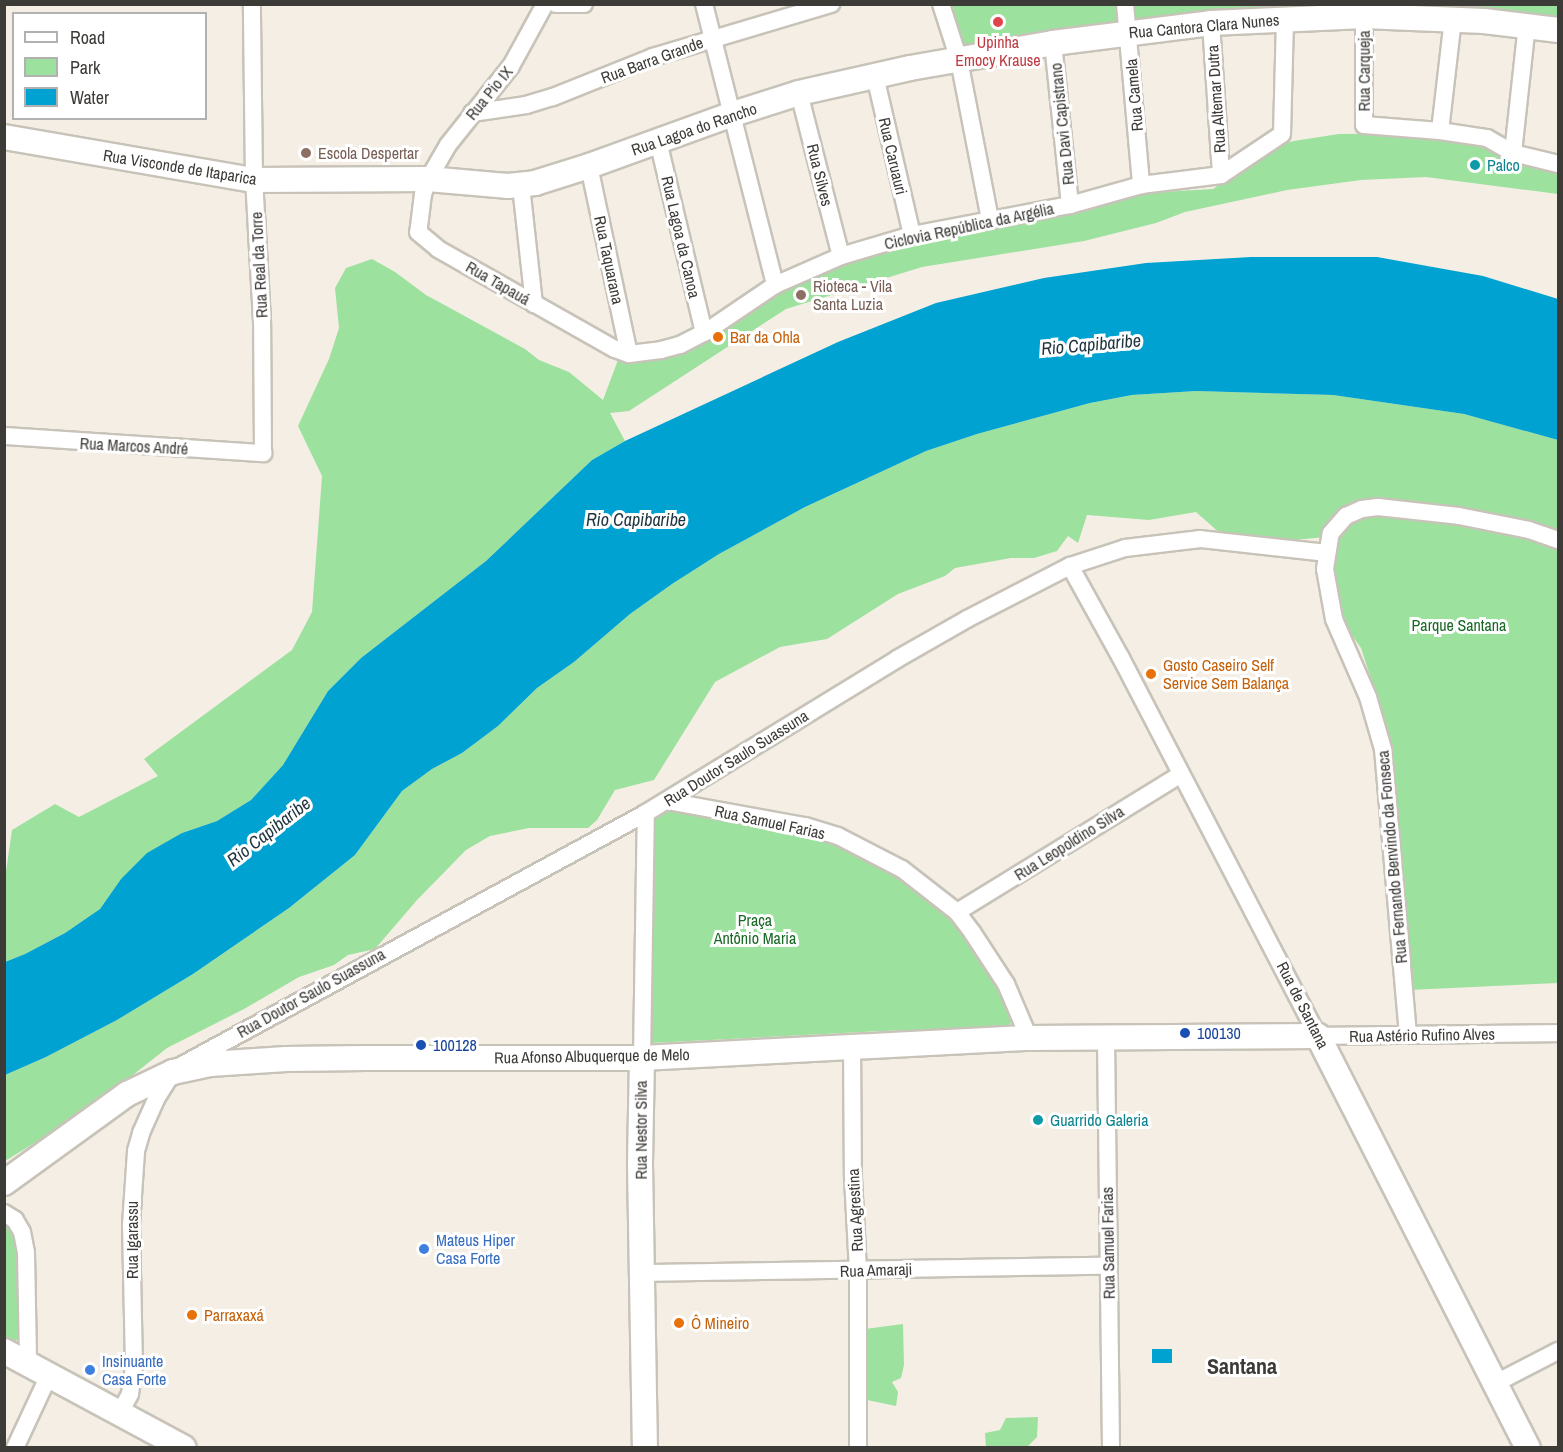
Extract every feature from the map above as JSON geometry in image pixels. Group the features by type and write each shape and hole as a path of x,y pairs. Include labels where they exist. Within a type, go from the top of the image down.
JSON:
{"street":[{"name":"Rua Pio IX","path":"428,179 448,145 511,66 545,4"},
{"path":"556,4 584,4"},
{"path":"704,4 730,115 775,285"},
{"name":"Rua Barra Grande","path":"472,113 526,105 553,97 653,57 831,4"},
{"path":"941,4 959,60 990,219"},
{"name":"Rua Camela","path":"1125,4 1141,185"},
{"name":"Rua Real da Torre","path":"251,5 254,180 262,321 263,453"},
{"name":"Rua Cantora Clara Nunes","path":"959,60 1053,43 1211,23 1364,16 1453,19 1558,30"},
{"name":"Rua Carqueja","path":"1364,16 1364,125 1440,131"},
{"path":"1453,19 1440,131 1486,138 1513,153 1558,164"},
{"name":"Ciclovia República da Argélia","path":"629,354 661,350 704,333 775,285 841,256 912,235 1070,205 1141,185 1221,175 1282,134 1285,20"},
{"name":"Rua Altemar Dutra","path":"1211,23 1221,175"},
{"path":"1513,153 1527,25"},
{"name":"Rua Davi Capistrano","path":"1053,43 1070,205"},
{"name":"Rua Lagoa do Rancho","path":"428,179 478,185 521,186 589,166 730,115 800,93 959,60"},
{"name":"Rua Caruauri","path":"875,76 912,235"},
{"name":"Rua Silves","path":"800,93 841,256"},
{"name":"Rua Visconde de Itaparica","path":"4,137 254,180 428,179"},
{"name":"Rua Lagoa da Canoa","path":"658,141 704,333"},
{"name":"Rua Taquarana","path":"589,166 629,354"},
{"name":"Rua Tapauá","path":"428,179 423,194 418,232 438,249 615,349 629,354"},
{"path":"521,186 534,304"},
{"name":"Rua Marcos André","path":"4,436 263,453"},
{"name":"Rua Fernando Benvindo da Fonseca","path":"1407,1035 1383,749 1368,697 1334,619 1325,569 1331,533 1338,523 1362,509 1378,507 1459,516 1529,530 1558,540"},
{"name":"Rua Doutor Saulo Suassuna","path":"173,1072 196,1055 646,813 755,743 897,659 977,614 1070,567 1125,548 1200,539 1326,553"},
{"name":"Rua de Santana","path":"1070,567 1318,1036 1528,1448"},
{"name":"Rua Leopoldino Silva","path":"957,912 1181,774"},
{"name":"Rua Samuel Farias","path":"667,801 805,826 838,836 902,869 957,912 1006,984 1029,1038"},
{"name":"Rua Nestor Silva","path":"645,1448 642,1058 646,813"},
{"name":"Rua Astério Rufino Alves","path":"1106,1038 1558,1033"},
{"name":"Rua Afonso Albuquerque de Melo","path":"4,1183 127,1094 173,1072 210,1064 286,1059 642,1058 1029,1038 1106,1038"},
{"name":"Rua Samuel Farias","path":"1106,1038 1111,1448"},
{"name":"Rua Agrestina","path":"852,1046 853,1178 858,1271 858,1448"},
{"name":"Rua Igarassu","path":"120,1414 130,1394 134,1367 131,1225 136,1151 148,1114 173,1072"},
{"path":"4,1213 15,1220 22,1232 26,1253 28,1361"},
{"name":"Rua Amaraji","path":"643,1273 1109,1266"},
{"path":"4,1351 28,1361 184,1448"},
{"path":"1496,1383 1558,1352"},
{"path":"15,1448 50,1373"}],"green space":[{"path":"1558,4 1558,21 1355,5 1281,7 1191,15 967,47 962,46 949,5"},
{"path":"1439,133 1558,166 1558,194 1426,177 1361,180 1287,190 1185,212 1156,223 1084,241 922,267 786,309 629,411 610,413 625,441 592,460 486,561 361,658 328,691 283,765 251,800 217,821 182,833 121,879 100,909 65,933 5,962 5,878 12,830 55,804 79,817 158,776 144,759 292,650 312,612 322,476 298,426 329,359 339,328 335,288 346,268 372,259 395,272 426,295 525,349 539,360 569,372 603,400 618,360 663,359 692,346 780,292 855,255 1144,193 1213,189 1278,144 1339,134"},
{"name":"Parque Santana","path":"1196,391 1333,395 1464,414 1558,440 1558,983 1409,990 1384,719 1361,648 1334,610 1326,537 1262,543 1239,550 1196,512 1149,520 1087,515 1078,543 1068,536 1057,551 1034,558 1011,558 955,568 945,576 898,594 827,639 780,647 715,682 654,780 615,790 597,820 588,828 529,828 490,836 466,850 417,900 375,949 348,955 334,965 299,977 244,1009 167,1048 90,1109 5,1161 5,1075 46,1057 117,1020 193,974 289,908 355,855 402,791 432,769 462,753 498,726 537,688 574,662 630,614 672,584 719,554 805,507 926,451 977,434 1090,403 1132,395"},
{"name":"Praça Antônio Maria","path":"667,808 811,831 880,860 961,922 1012,1006 1015,1020 1006,1027 651,1043 649,1041 650,821"},
{"path":"4,1213 18,1227 21,1338 15,1341 5,1337"},
{"path":"903,1324 904,1365 901,1378 892,1382 898,1392 896,1406 867,1400 865,1329"},
{"path":"1038,1417 1037,1437 1027,1447 986,1447 985,1433 1000,1430 1006,1418"}],"water":[{"name":"Rio Capibaribe","path":"1251,257 1377,257 1483,276 1558,299 1558,440 1464,414 1333,395 1196,391 1132,395 1090,403 977,434 926,451 805,507 719,554 672,584 630,614 574,662 537,688 498,726 462,753 432,769 402,791 355,855 289,908 193,974 117,1020 46,1057 5,1075 5,962 65,933 100,909 121,879 147,853 182,833 217,821 251,800 283,765 328,691 361,658 486,561 592,460 625,441 838,342 936,303 1044,278 1146,263"},
{"path":"1152,1349 1172,1349 1172,1363 1152,1363"}],"place":[{"name":"Upinha Emocy Krause","path":"998,22"},
{"name":"Escola Despertar","path":"306,153"},
{"name":"Palco","path":"1475,165"},
{"name":"Rioteca - Vila Santa Luzia","path":"801,295"},
{"name":"Bar da Ohla","path":"718,337"},
{"name":"Gosto Caseiro Self Service Sem Balança","path":"1151,674"},
{"name":"100130","path":"1185,1033"},
{"name":"100128","path":"421,1045"},
{"name":"Guarrido Galeria","path":"1038,1120"},
{"name":"Mateus Hiper Casa Forte","path":"424,1249"},
{"name":"Parraxaxá","path":"192,1315"},
{"name":"Ô Mineiro","path":"679,1323"},
{"name":"Insinuante Casa Forte","path":"90,1370"}],"district":[{"name":"Santana","path":"1242,1367"}]}
